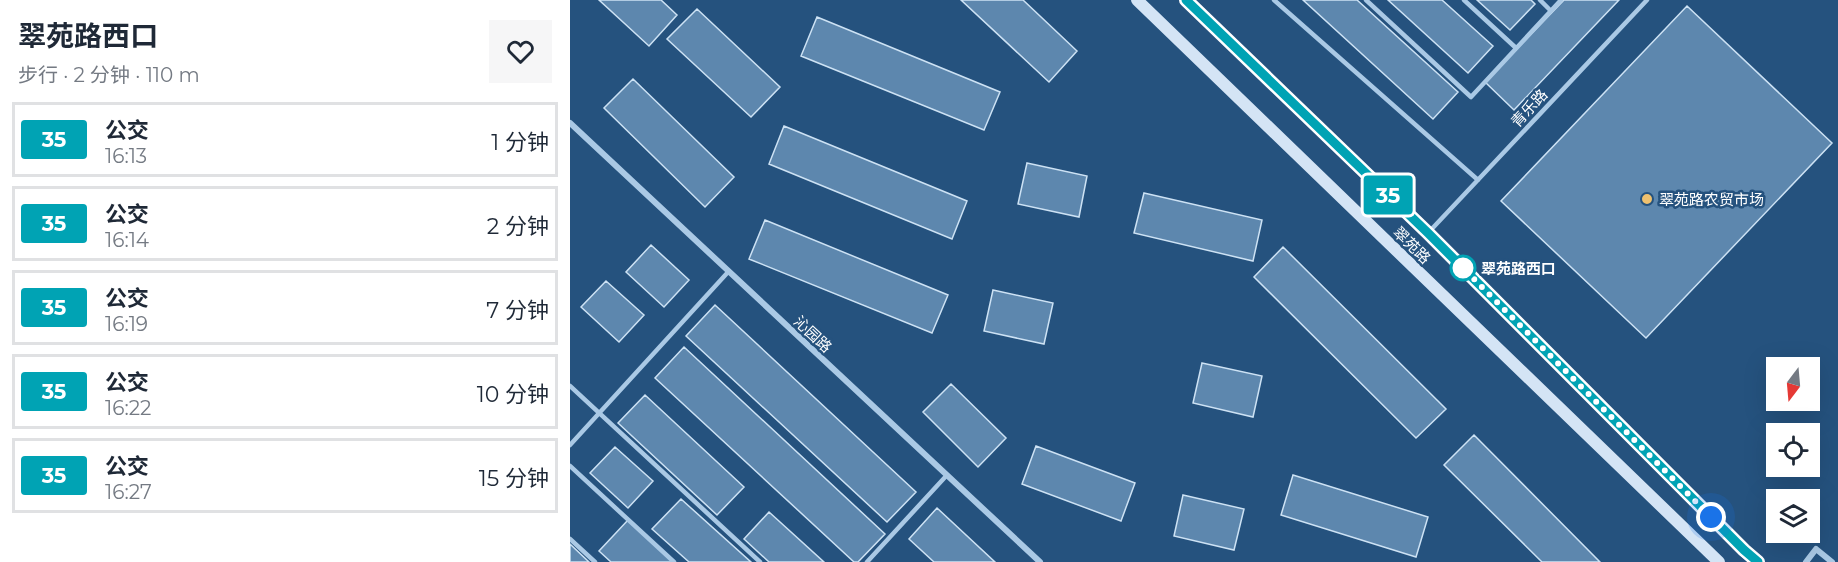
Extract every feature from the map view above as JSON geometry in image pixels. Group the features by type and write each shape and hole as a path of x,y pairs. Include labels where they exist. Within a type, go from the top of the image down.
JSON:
{"main road":[{"name":"翠苑路","path":"1137,0 1719,562"},
{"name":"翠苑路","path":"1186,0 1428,233 1758,562"}],"street":[{"name":"沁园路","path":"570,123 1040,562"},
{"path":"1806,562 1816,549 1832,562"}],"lane":[{"path":"1274,0 1478,180"},
{"path":"1366,0 1471,97 1561,0"},
{"path":"1464,0 1516,48"},
{"path":"1540,0 1551,10"},
{"name":"青乐路","path":"1428,233 1647,0"},
{"path":"570,445 729,271"},
{"path":"570,386 760,562"},
{"path":"570,466 674,562"},
{"path":"867,562 947,475"},
{"path":"570,539 595,562"}],"building":[{"path":"599,0 661,0 677,15 649,46"},
{"path":"961,0 1023,0 1077,51 1049,82"},
{"path":"1303,0 1357,0 1458,92 1433,119"},
{"path":"1388,0 1442,0 1493,46 1468,73"},
{"path":"1477,0 1531,0 1535,4 1510,30"},
{"path":"1564,0 1619,0 1514,110 1485,82"},
{"name":"翠苑路农贸市场","path":"1687,6 1832,143 1646,338 1501,201"},
{"path":"697,9 780,87 751,117 667,39"},
{"path":"817,17 1000,92 984,130 801,56"},
{"path":"633,79 734,177 705,207 604,108"},
{"path":"784,126 967,201 952,239 769,164"},
{"path":"1027,163 1087,176 1079,217 1018,204"},
{"path":"1144,193 1262,220 1253,261 1134,233"},
{"path":"765,220 948,295 932,333 749,259"},
{"path":"651,245 689,280 664,307 626,272"},
{"path":"1283,247 1446,409 1416,438 1254,277"},
{"path":"606,281 644,315 619,342 581,307"},
{"path":"993,290 1053,303 1044,344 984,331"},
{"path":"715,305 916,492 887,522 686,336"},
{"path":"684,347 885,534 858,562 854,562 655,378"},
{"path":"1202,363 1262,376 1253,417 1193,403"},
{"path":"951,384 1006,438 978,467 923,412"},
{"path":"645,395 744,487 717,515 618,423"},
{"path":"1474,435 1600,562 1542,562 1444,465"},
{"path":"1036,446 1135,483 1121,521 1022,484"},
{"path":"615,447 653,481 628,508 590,473"},
{"path":"1293,475 1428,517 1416,557 1281,515"},
{"path":"1183,495 1244,509 1234,550 1174,536"},
{"path":"681,499 751,562 689,562 652,529"},
{"path":"937,508 995,562 934,562 909,539"},
{"path":"769,512 824,562 769,562 744,539"},
{"path":"628,520 673,562 611,562 599,551"},
{"path":"570,544 589,562 570,562"}],"bus line":[{"name":"35","path":"1186,0 1428,233 1758,562"}],"place":[{"name":"翠苑路农贸市场","path":"1647,199"},
{"name":"翠苑路西口","path":"1463,268"}],"route":[{"path":"1463,268 1461,266 1711,517"}]}
